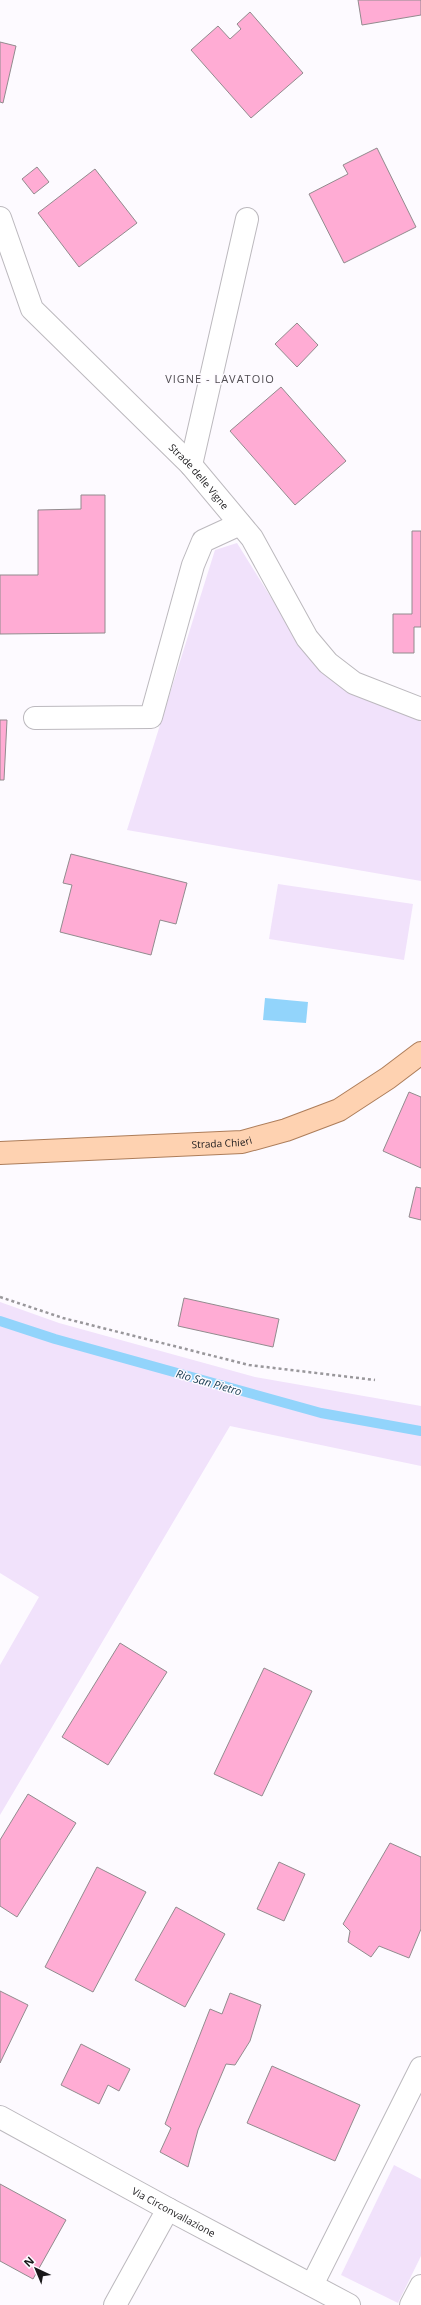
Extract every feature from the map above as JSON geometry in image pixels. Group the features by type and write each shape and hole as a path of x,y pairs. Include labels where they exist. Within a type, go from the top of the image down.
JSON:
{"main road":[{"name":"Strada Chieri","path":"0,1153 242,1142 286,1130 339,1110 388,1078 421,1053"}],"street":[{"name":"Strade delle Vigne","path":"0,218 32,309 191,465 252,538 307,638 328,662 354,683 421,709"},
{"path":"191,465 247,219"},
{"path":"36,718 151,718 193,564 203,542 240,524"},
{"path":"312,2285 421,2068"},
{"name":"Via Circonvallazione","path":"0,2117 168,2209 349,2305"},
{"path":"115,2305 168,2209"},
{"path":"411,2305 421,2286"}],"path":[{"path":"0,1297 63,1318 249,1365 375,1380"}],"shaded area":[{"path":"237,543 305,652 421,719 421,881 127,830 215,550"},
{"path":"278,884 413,904 404,960 269,939"},
{"path":"0,1302 59,1323 255,1377 421,1406 421,1466 230,1426 0,1815 0,1665 39,1597 0,1573"},
{"path":"394,2165 421,2179 421,2256 398,2303 341,2275"}],"water":[{"path":"265,998 308,1002 306,1023 263,1020"}],"building":[{"path":"358,0 421,0 421,15 362,25"},
{"path":"250,12 303,73 251,118 191,50 218,26 230,39 241,29 237,24"},
{"path":"0,42 16,46 3,103 0,102"},
{"path":"377,148 416,227 344,263 309,194 348,174 343,165"},
{"path":"37,167 49,182 34,194 22,179"},
{"path":"95,169 137,223 79,267 38,213"},
{"path":"297,323 318,345 297,367 275,344"},
{"path":"281,387 346,461 295,505 230,431"},
{"path":"81,495 105,495 105,633 0,634 0,575 38,575 38,510 81,509"},
{"path":"412,531 421,531 421,627 414,627 414,653 393,653 393,614 412,614"},
{"path":"0,720 7,720 4,780 0,780"},
{"path":"71,854 187,883 176,924 160,920 151,955 60,932 72,885 63,883"},
{"path":"409,1092 421,1097 421,1168 383,1151"},
{"path":"416,1187 421,1188 421,1220 409,1217"},
{"path":"184,1298 279,1319 273,1347 178,1326"},
{"path":"120,1643 167,1672 108,1765 62,1737"},
{"path":"264,1668 312,1691 262,1796 214,1774"},
{"path":"28,1794 76,1823 17,1917 0,1906 0,1840"},
{"path":"390,1843 421,1857 421,1929 409,1958 379,1946 371,1957 348,1942 350,1931 343,1924"},
{"path":"279,1862 305,1874 284,1921 257,1909"},
{"path":"97,1867 146,1892 93,1992 45,1967"},
{"path":"176,1907 225,1934 185,2007 135,1980"},
{"path":"0,1991 28,2005 0,2063"},
{"path":"230,1993 261,2005 250,2041 235,2065 226,2064 198,2130 188,2167 160,2152 171,2128 165,2124 210,2009 222,2014"},
{"path":"81,2044 130,2069 119,2091 108,2085 99,2104 61,2085"},
{"path":"272,2066 360,2105 335,2161 247,2123"},
{"path":"0,2184 66,2220 33,2279 0,2261"}],"waterway":[{"name":"Rio San Pietro","path":"0,1321 55,1339 321,1413 421,1431"}],"district":[{"name":"VIGNE - LAVATOIO","path":"220,378"}]}
